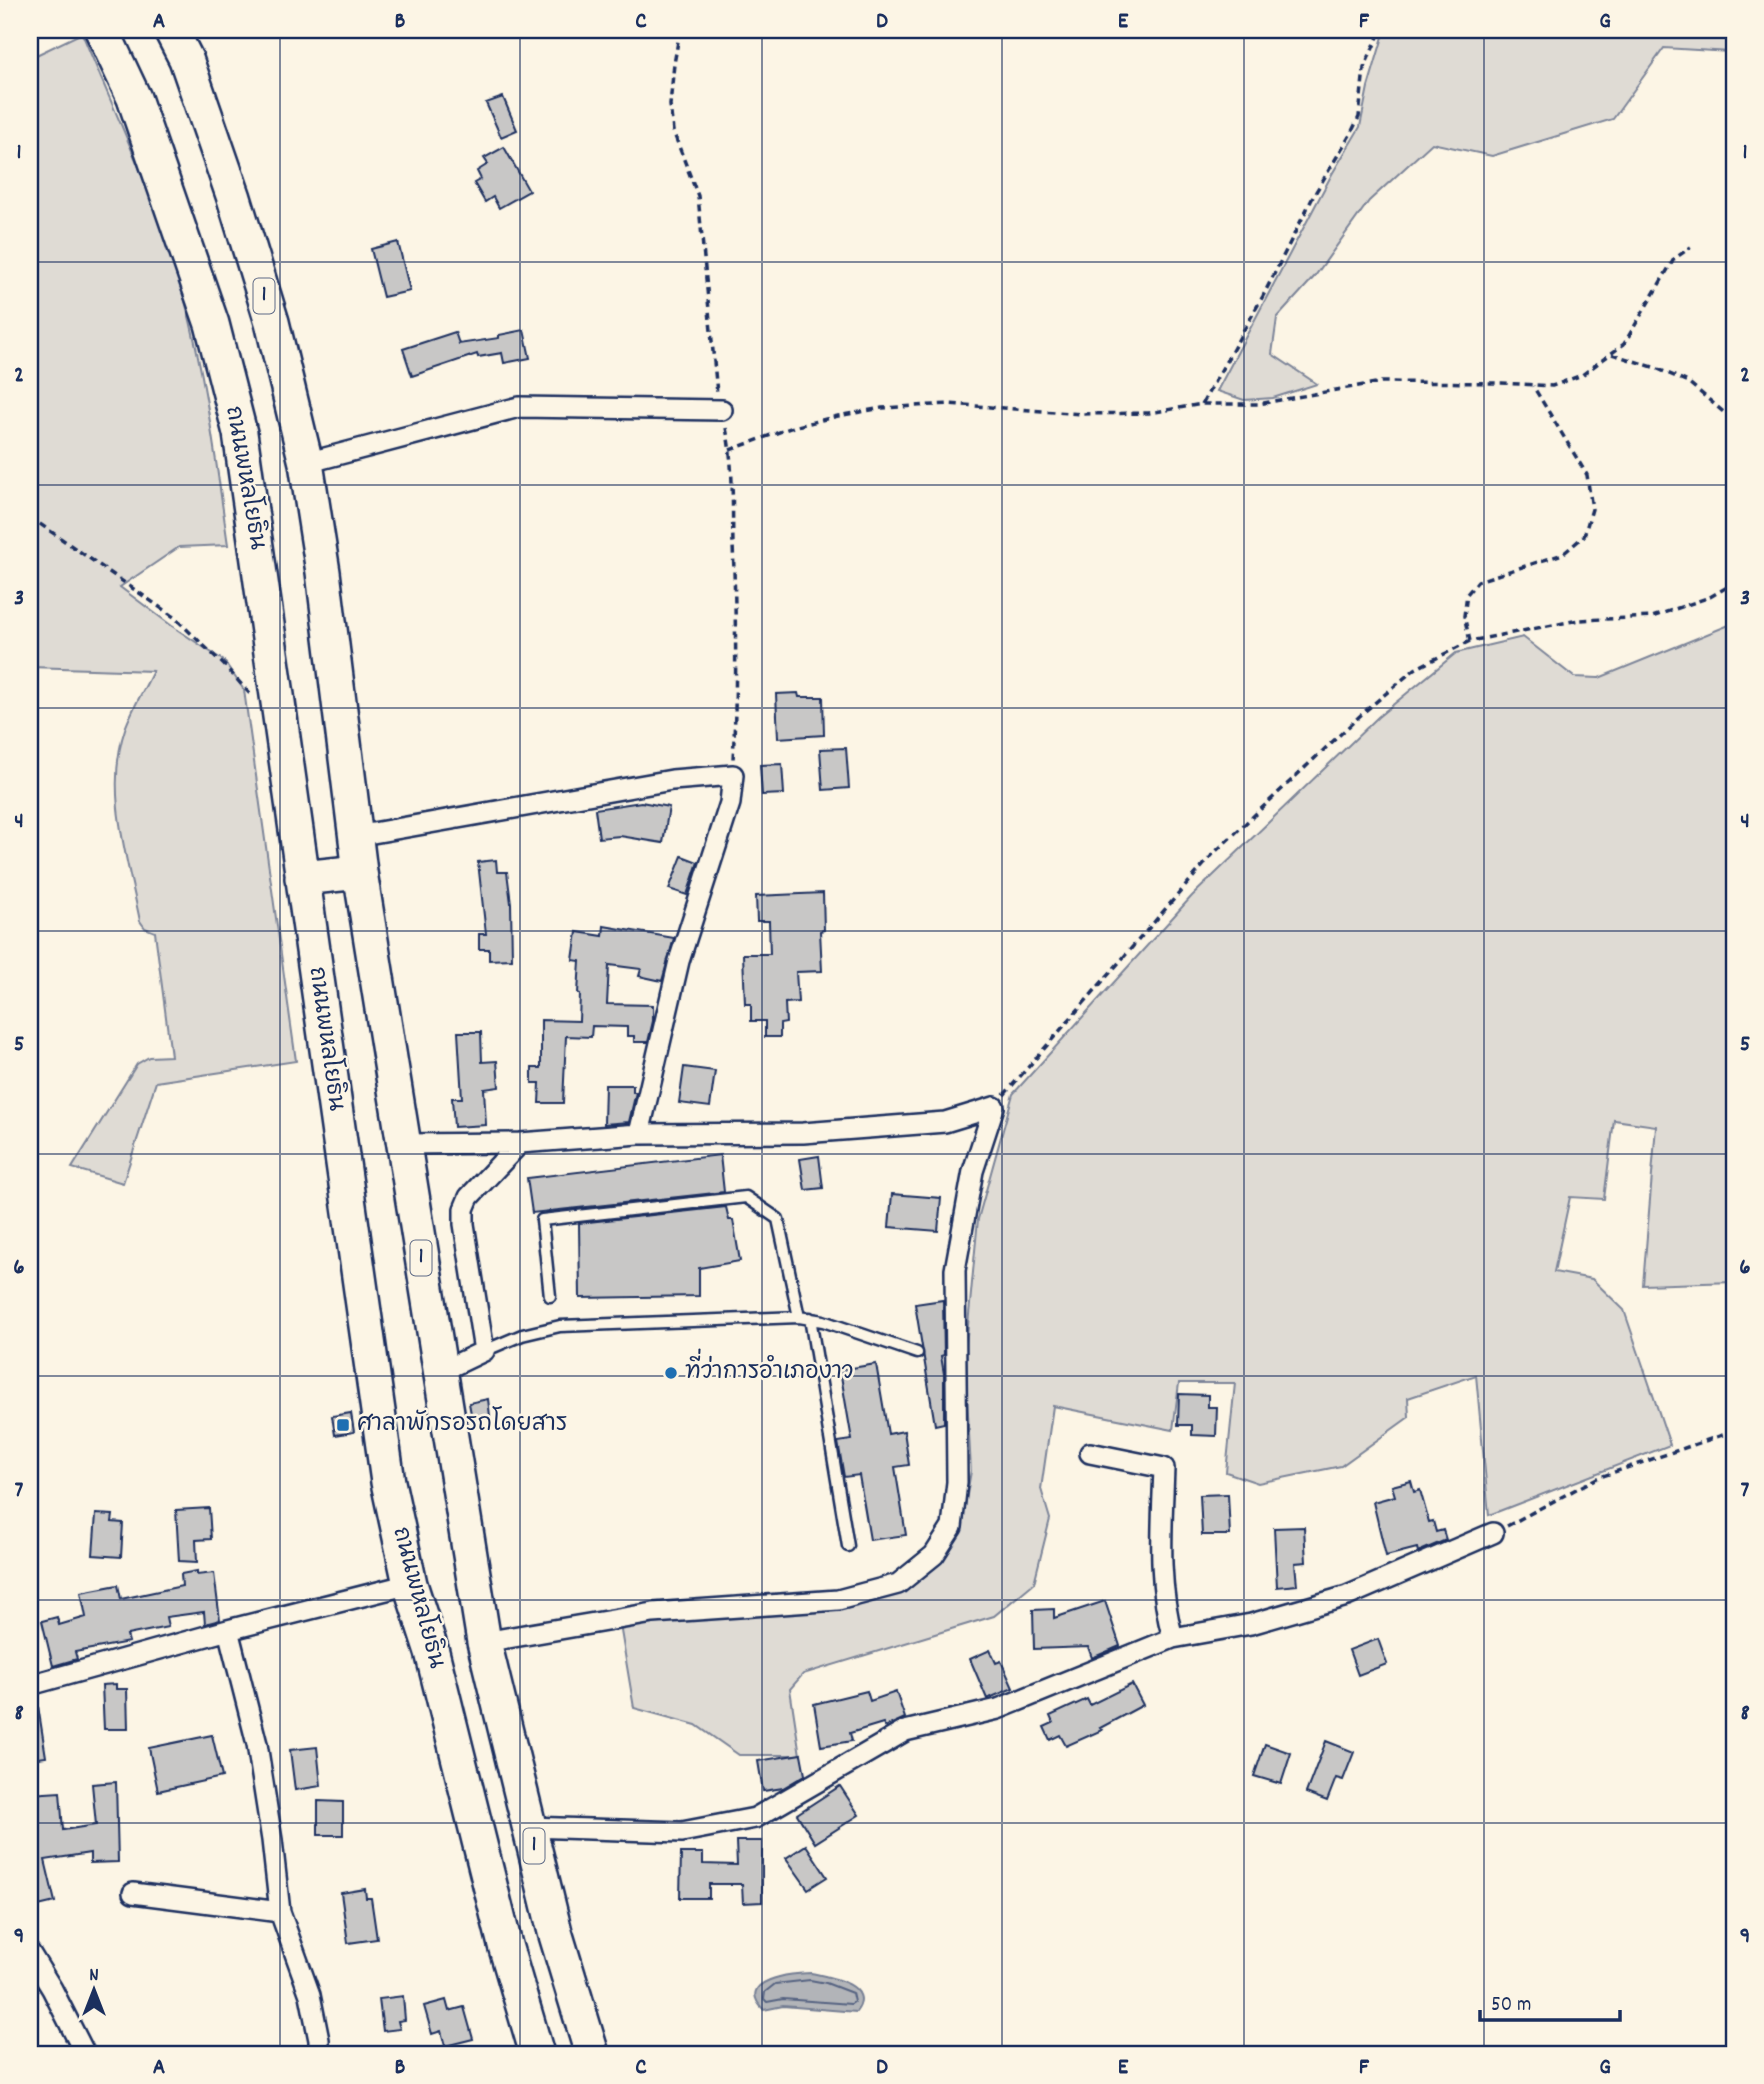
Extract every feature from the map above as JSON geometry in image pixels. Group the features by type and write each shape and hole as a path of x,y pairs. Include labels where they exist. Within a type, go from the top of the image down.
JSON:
{"highway":[{"name":"ถนนพหลโยธิน","path":"102,30 134,98 212,324 240,433 388,1482 410,1584 432,1652 505,1945 537,2054"},
{"name":"1","path":"172,30 186,59 234,198 272,322 306,463 323,572 360,872 484,1643 555,1932 591,2052"},
{"path":"302,878 360,872"}],"street":[{"path":"306,463 519,407 722,410"},
{"path":"356,836 672,780 733,775 730,803 679,961 639,1134"},
{"path":"403,1144 520,1143 639,1134 803,1133 945,1122 994,1107"},
{"path":"484,1643 653,1613 838,1600 898,1584 934,1555 952,1527 957,1482 955,1270 973,1171 994,1107"},
{"path":"440,1372 484,1351 464,1209 470,1196 520,1143"},
{"path":"1090,1453 1164,1468 1161,1580 1165,1611 1173,1639"},
{"path":"529,1827 682,1832 755,1818 905,1731 998,1709 1173,1639 1251,1624 1347,1596 1493,1533"},
{"path":"30,1685 228,1630 410,1584"},
{"path":"228,1630 257,1744 280,1912 310,1995 319,2040 319,2054"},
{"path":"133,1893 280,1912"},
{"path":"30,1953 52,1989 85,2054"}],"lane":[{"path":"550,1296 542,1220 746,1197 778,1219 799,1317"},
{"path":"484,1351 522,1335 560,1326 799,1317 810,1318 917,1353"},
{"path":"810,1318 848,1546"}],"path":[{"path":"1202,404 1359,117 1364,68 1381,30"},
{"path":"730,450 793,427 882,408 950,404 1082,414 1122,414 1149,413 1202,404 1258,404 1381,382 1552,386 1582,375 1624,344 1674,259 1691,247"},
{"path":"1611,354 1656,368 1688,382 1734,421"},
{"path":"1471,640 1464,615 1467,594 1478,581 1563,554 1584,536 1592,509 1587,475 1532,385"},
{"path":"30,517 174,617 225,665 257,702"},
{"path":"994,1107 1214,853 1364,712 1415,669 1471,640 1579,621 1652,617 1710,597 1734,583"},
{"path":"1493,1533 1597,1478 1734,1431"}],"shaded area":[{"path":"1385,30 1734,30 1734,83 1727,81 1730,52 1664,48 1613,119 1492,156 1432,143 1369,201 1315,276 1277,318 1272,354 1317,384 1273,398 1244,400 1217,391 1332,174 1360,127 1368,87"},
{"path":"82,33 151,197 184,297 215,451 228,545 179,547 120,587 224,661 244,690 296,1061 156,1082 123,1183 72,1168 137,1064 149,1057 171,1056 155,932 145,928 140,921 124,850 117,801 119,753 125,729 153,671 30,667 30,58"},
{"path":"1734,623 1734,1282 1643,1285 1656,1126 1614,1120 1604,1199 1570,1197 1554,1272 1592,1279 1624,1310 1670,1445 1489,1515 1476,1375 1408,1398 1409,1417 1341,1466 1258,1483 1226,1472 1235,1383 1179,1383 1173,1430 1053,1406 1041,1489 1050,1519 1034,1583 994,1616 803,1674 790,1689 800,1755 739,1755 696,1725 634,1708 620,1625 840,1609 941,1560 961,1530 971,1471 965,1357 978,1219 1013,1094 1192,896 1378,717 1456,653 1523,637 1574,677 1599,678"}],"water":[{"path":"811,1973 839,1980 856,1989 861,2003 856,2012 783,2006 764,2010 756,2000 756,1992 769,1980"}],"building":[{"path":"503,97 517,130 501,137 486,103"},
{"path":"504,147 529,191 499,208 493,197 485,202 474,183 481,179 477,171 488,164 484,158"},
{"path":"398,242 410,291 383,297 371,249"},
{"path":"524,330 530,358 504,363 502,353 478,357 477,354 412,376 403,349 455,332 459,344 499,338 499,335"},
{"path":"798,693 799,697 823,697 824,735 778,738 776,694"},
{"path":"846,748 849,788 823,790 820,749"},
{"path":"782,764 784,794 762,795 760,765"},
{"path":"641,802 669,807 663,843 620,836 599,838 595,809"},
{"path":"682,856 698,862 687,895 669,889"},
{"path":"496,860 497,872 507,872 511,903 512,959 489,960 489,949 479,949 479,934 486,934 478,862"},
{"path":"823,893 824,930 820,931 822,971 796,972 798,1002 785,1003 786,1023 780,1024 780,1037 765,1037 765,1021 751,1021 751,1004 745,1004 743,954 770,954 769,921 757,921 756,896"},
{"path":"604,926 674,938 662,981 639,976 641,969 609,965 607,1004 653,1005 653,1021 648,1042 634,1042 634,1036 627,1036 627,1027 592,1026 591,1037 566,1036 563,1103 539,1103 540,1083 532,1083 532,1068 541,1068 541,1020 579,1021 580,961 573,960 577,932 603,936"},
{"path":"458,1032 481,1032 482,1062 497,1061 499,1087 484,1089 486,1125 454,1127 452,1098 462,1098"},
{"path":"684,1067 715,1071 710,1107 679,1103"},
{"path":"605,1085 633,1085 633,1092 636,1092 629,1122 604,1124"},
{"path":"720,1155 724,1192 532,1213 527,1178"},
{"path":"819,1156 823,1188 805,1190 800,1159"},
{"path":"892,1194 941,1198 938,1231 889,1227"},
{"path":"726,1207 729,1220 733,1220 740,1261 699,1268 699,1296 580,1298 579,1223"},
{"path":"943,1300 944,1355 941,1356 944,1374 944,1423 935,1425 915,1304"},
{"path":"876,1364 888,1434 904,1431 909,1465 895,1467 906,1535 870,1540 859,1475 844,1477 838,1442 852,1440 840,1370"},
{"path":"1179,1394 1208,1395 1208,1407 1217,1407 1216,1436 1192,1435 1192,1425 1178,1425"},
{"path":"488,1399 490,1416 472,1419 469,1403"},
{"path":"351,1413 354,1432 335,1435 332,1416"},
{"path":"1411,1481 1414,1492 1420,1490 1429,1522 1433,1521 1436,1532 1443,1530 1446,1540 1418,1552 1417,1548 1386,1556 1373,1502 1395,1496 1392,1486"},
{"path":"1228,1494 1230,1535 1202,1535 1200,1495"},
{"path":"209,1508 211,1539 196,1540 197,1562 179,1561 176,1510"},
{"path":"96,1514 113,1515 112,1522 123,1523 121,1557 93,1555"},
{"path":"1304,1527 1306,1562 1295,1563 1297,1585 1277,1587 1274,1528"},
{"path":"197,1571 197,1575 214,1573 220,1620 205,1624 204,1612 166,1617 168,1627 127,1635 129,1642 75,1652 77,1659 53,1666 42,1621 57,1617 59,1625 86,1617 81,1592 118,1585 121,1599 182,1586 181,1574"},
{"path":"1105,1601 1120,1646 1092,1658 1088,1647 1034,1649 1033,1610 1054,1609 1054,1618"},
{"path":"1378,1639 1387,1664 1358,1675 1349,1650"},
{"path":"990,1650 996,1663 1001,1661 1013,1688 987,1699 970,1659"},
{"path":"116,1684 116,1689 127,1689 128,1729 104,1729 102,1685"},
{"path":"1132,1684 1143,1705 1100,1728 1102,1730 1066,1746 1060,1735 1050,1740 1044,1727 1053,1723 1050,1716 1087,1699 1090,1705"},
{"path":"867,1691 870,1701 896,1692 905,1718 885,1727 883,1723 850,1733 852,1741 821,1746 814,1704"},
{"path":"38,1706 46,1757 30,1759 30,1707"},
{"path":"212,1735 222,1777 158,1791 149,1748"},
{"path":"1326,1741 1354,1752 1343,1780 1336,1778 1327,1801 1306,1793"},
{"path":"1265,1744 1291,1753 1281,1784 1254,1776"},
{"path":"317,1747 321,1786 295,1790 290,1750"},
{"path":"801,1754 805,1775 783,1788 763,1791 758,1761"},
{"path":"116,1782 118,1862 90,1863 90,1853 45,1860 55,1902 30,1908 30,1794 60,1792 63,1830 96,1825 92,1784"},
{"path":"840,1786 859,1815 815,1843 797,1814"},
{"path":"318,1801 343,1802 343,1835 318,1835"},
{"path":"736,1841 762,1841 762,1902 743,1903 742,1884 709,1884 709,1898 680,1898 681,1853 703,1853 703,1864 737,1865"},
{"path":"806,1845 827,1877 808,1889 786,1858"},
{"path":"365,1889 366,1898 371,1898 377,1939 348,1943 341,1893"},
{"path":"403,1996 405,2020 398,2021 400,2029 383,2031 379,1999"},
{"path":"446,2000 449,2011 464,2007 473,2039 445,2046 441,2031 432,2034 424,2006"}],"place":[{"name":"ที่ว่าการอำเภองาว","path":"671,1373"},
{"name":"ศาลาพักรอรถโดยสาร","path":"343,1425"}]}
